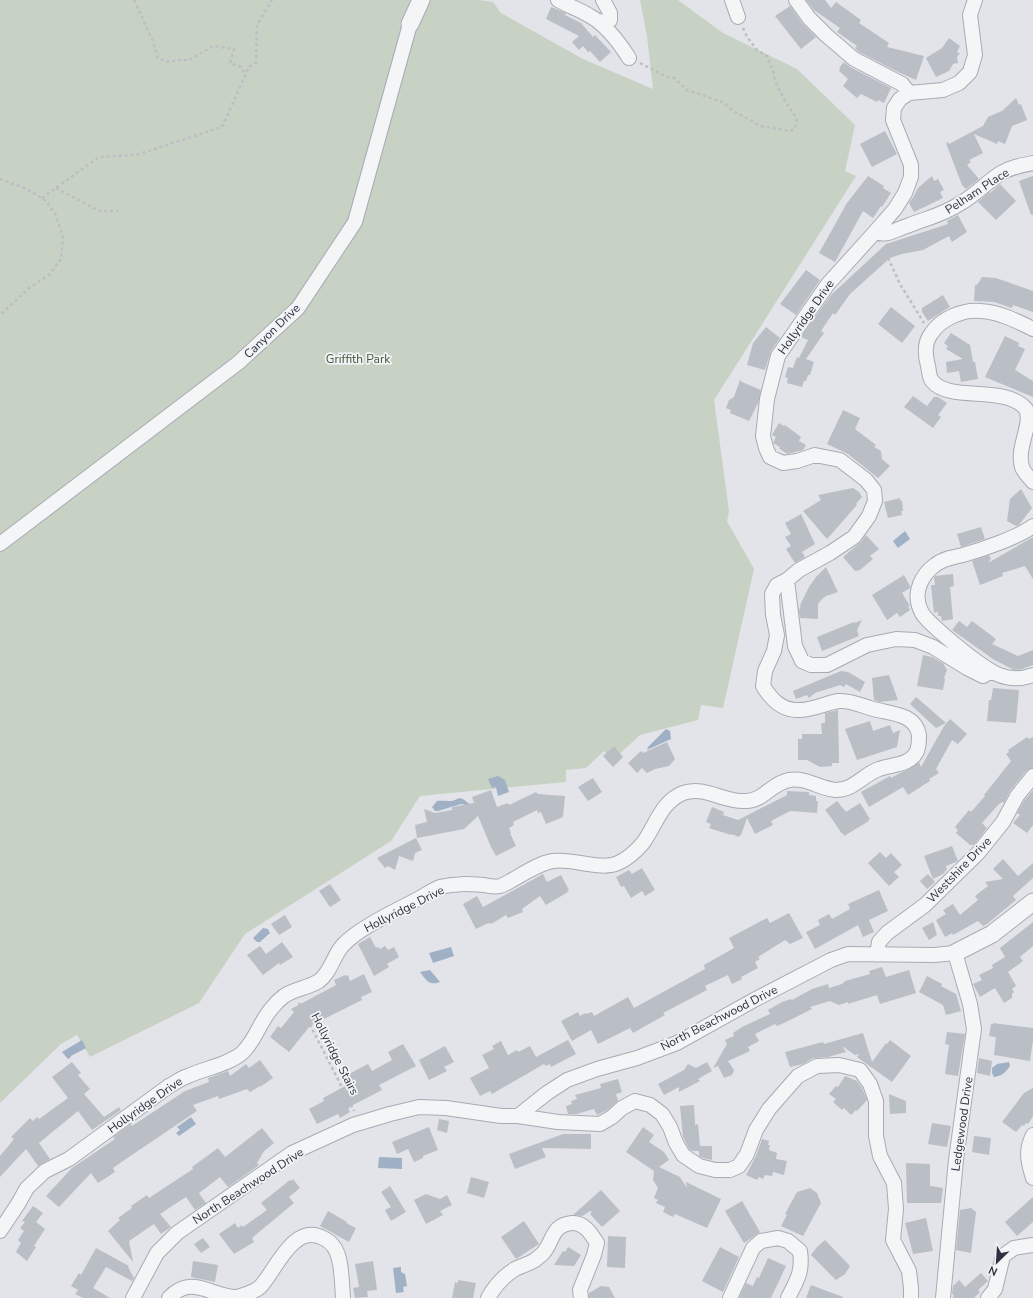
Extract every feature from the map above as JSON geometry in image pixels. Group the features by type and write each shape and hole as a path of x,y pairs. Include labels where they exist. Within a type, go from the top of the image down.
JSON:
{"street":[{"name":"Canyon Drive","path":"0,544 238,363 298,308 355,222 410,24 421,0"},
{"path":"558,0 598,21 621,45 629,58"},
{"path":"598,21 605,22 610,20 610,13 603,0"},
{"path":"732,0 738,17"},
{"path":"796,0 809,18 854,59 902,84 909,93 943,90 959,83 970,72 975,55 970,15 975,0"},
{"name":"Hollyridge Drive","path":"0,1231 27,1188 46,1171 68,1159 169,1086 186,1076 219,1065 240,1055 252,1043 271,1009 284,996 318,982 327,973 340,947 353,936 439,888 460,884 500,886 533,868 553,860 577,861 605,866 617,864 642,844 662,809 672,798 685,792 699,791 735,802 750,801 762,796 779,783 789,780 802,780 834,790 846,789 879,769 907,761 916,753 919,740 918,730 915,724 904,716 852,702 840,701 797,711 783,708 770,697 763,686 765,672 774,651 777,635 773,615 772,594 777,585 830,553 854,536 869,516 875,501 874,490 866,480 840,460 815,455 797,461 783,463 770,457 763,436 767,399 778,356 828,284 895,209 905,193 911,177 911,165 893,120 894,108 900,99 909,93"},
{"name":"Pelham Place","path":"875,232 881,235 887,234 944,214 963,202 1000,173 1014,167 1033,163"},
{"path":"1033,329 998,314 980,310 960,313 941,323 931,334 926,347 926,358 932,380 942,388 954,391 1006,397 1019,402 1027,410 1031,422 1021,450 1021,458 1022,467 1033,482"},
{"path":"1033,526 988,547 944,559 934,565 924,576 918,590 918,603 923,615 955,644 990,672 1016,678 1033,675"},
{"path":"786,580 795,646 802,661 811,665 827,665 867,645 896,640 915,640 932,647 983,676 990,672"},
{"name":"Westshire Drive","path":"877,955 879,942 887,933 925,905 978,853 1003,822 1017,796 1033,776"},
{"name":"North Beachwood Drive","path":"133,1298 157,1253 177,1233 292,1153 360,1123 419,1107 446,1108 501,1116 518,1116 547,1093 567,1080 677,1043 754,1000 831,960 848,954 877,955 955,953 992,934 1033,902"},
{"name":"Ledgewood Drive","path":"943,1298 956,1160 974,1030 970,1004 955,953"},
{"path":"518,1116 558,1122 600,1124 612,1117 622,1108 635,1102 650,1105 662,1114 683,1155 699,1166 715,1170 730,1170 739,1166 747,1154 756,1130 769,1108 798,1076 816,1066 839,1065 860,1070 870,1084 876,1101 876,1136 880,1156 894,1183 896,1210 893,1240 909,1271 911,1298"},
{"path":"1033,1135 1029,1142 1027,1159 1033,1178"},
{"path":"488,1298 493,1288 514,1269 533,1261 544,1252 553,1234 561,1225 574,1223 582,1225 591,1233 597,1243 594,1255 580,1290 581,1298"},
{"path":"169,1298 175,1292 188,1288 201,1289 222,1296 236,1297 259,1288 278,1261 292,1245 300,1238 309,1235 320,1236 328,1240 335,1248 340,1259 343,1298"},
{"path":"730,1298 753,1248 762,1241 778,1238 788,1241 800,1251 800,1272 788,1298"},
{"path":"988,1298 996,1289 1003,1256 1014,1248 1033,1244"}],"path":[{"path":"134,0 152,39 158,58 168,62 183,59 187,61 213,46 234,49 230,63 240,67 246,75"},
{"path":"42,198 99,157 136,155 222,127 249,67 256,62 257,25 272,0"},
{"path":"629,58 667,77 674,78 687,90 722,102 735,112 761,126 791,131 795,128 797,119 785,101 775,81 767,56 757,50 747,37 738,17"},
{"path":"0,179 27,188 45,200 56,215 63,236 61,259 50,274 28,289 0,315"},
{"path":"56,188 98,211 118,211"},
{"path":"875,232 900,284 931,334"},
{"name":"Hollyridge Stairs","path":"293,992 360,1123"}],"green space":[{"name":"Griffith Park","path":"0,0 479,0 493,2 501,13 583,59 653,89 647,36 640,0 678,0 723,33 797,69 855,125 845,171 856,176 714,400 729,511 727,521 754,569 723,708 701,705 698,720 640,735 613,760 604,751 586,768 566,770 566,782 420,796 391,841 245,934 199,1003 90,1057 77,1035 61,1044 0,1103"}],"water":[{"path":"905,531 910,539 898,548 893,541"},
{"path":"666,729 670,731 671,739 647,750 648,747"},
{"path":"498,776 505,780 509,792 498,796 496,787 492,788 488,779"},
{"path":"459,798 463,799 472,806 461,804 438,811 435,811 432,807 437,801 451,801"},
{"path":"263,928 268,929 270,933 260,942 257,942 253,938"},
{"path":"451,947 454,956 433,963 429,953"},
{"path":"430,970 440,982 430,983 420,972"},
{"path":"82,1040 86,1048 68,1059 62,1052"},
{"path":"1009,1062 1010,1066 1005,1072 994,1077 992,1068 997,1064"},
{"path":"191,1117 196,1124 179,1136 176,1133 180,1130 177,1127"},
{"path":"379,1157 402,1158 402,1169 378,1168"},
{"path":"401,1267 401,1272 405,1274 407,1286 403,1287 404,1292 396,1293 393,1268"}],"building":[{"path":"806,0 825,0 831,8 836,2 861,20 859,23 889,43 887,47 924,56 916,80 859,52 855,48 857,46 837,32 840,28 814,10"},
{"path":"790,6 802,23 816,37 801,49 775,16"},
{"path":"551,7 566,13 565,15 581,23 593,37 595,35 611,52 600,62 583,46 579,50 572,42 579,36 546,19"},
{"path":"949,38 960,46 957,52 960,53 957,57 958,63 953,64 949,71 936,77 926,58 942,48"},
{"path":"844,62 850,67 891,88 884,103 878,100 877,102 861,94 857,98 843,86 848,79 839,71 839,68"},
{"path":"1016,98 1019,105 1021,104 1027,120 1012,126 1005,144 998,141 997,144 974,134 983,153 969,160 971,162 967,165 979,179 966,189 962,185 946,143 948,142 949,144 983,126 988,117 1002,111"},
{"path":"885,131 897,154 872,167 860,144"},
{"path":"868,176 884,186 883,188 891,193 873,218 863,211 835,262 819,253 847,203"},
{"path":"932,176 934,181 938,179 944,190 940,192 943,198 914,212 909,203 918,188"},
{"path":"1033,176 1033,215 1031,215 1019,181"},
{"path":"1000,184 1016,201 996,220 978,202"},
{"path":"958,215 967,232 952,242 949,236 923,250 890,258 850,294 835,315 833,313 821,331 824,333 806,359 814,362 810,375 808,375 806,381 804,381 802,387 787,383 788,378 785,377 788,367 793,368 797,357 799,358 808,340 801,337 831,295 886,244 948,224 947,221"},
{"path":"806,270 820,280 796,315 780,304"},
{"path":"982,277 996,278 1033,291 1033,312 1013,305 1012,308 994,302 974,301 975,285 977,285"},
{"path":"943,295 950,307 928,321 922,312 922,308"},
{"path":"891,307 915,326 902,343 878,324"},
{"path":"766,327 780,338 771,351 765,370 747,365 753,343"},
{"path":"951,333 970,345 978,379 961,382 959,371 947,373 946,362 963,359 946,349 948,346 944,343"},
{"path":"1005,336 1019,343 1018,346 1025,349 1015,370 1033,381 1033,397 985,377"},
{"path":"740,380 761,390 758,403 749,421 730,413 731,410 726,408 729,400 734,397"},
{"path":"913,396 927,406 934,397 938,397 947,403 938,415 941,417 933,428 904,407"},
{"path":"843,410 860,418 855,429 876,445 874,447 881,451 882,459 890,466 878,478 848,454 827,444"},
{"path":"779,423 784,426 785,425 801,437 799,441 806,445 803,450 787,454 773,443 776,437 772,435"},
{"path":"853,488 859,492 862,497 856,504 857,505 827,539 803,511 821,500 818,495"},
{"path":"1021,489 1032,508 1019,525 1016,526 1007,521 1010,499"},
{"path":"900,498 900,501 902,500 902,515 888,518 884,502"},
{"path":"801,514 815,544 802,552 805,557 795,563 786,549 791,546 785,537 791,534 785,523"},
{"path":"981,527 985,539 961,547 957,534"},
{"path":"866,535 879,549 870,556 873,559 860,570 855,571 843,557 861,542"},
{"path":"1033,537 1033,579 1025,566 1002,573 1003,576 980,585 972,561 989,555 991,559 988,563"},
{"path":"826,567 838,592 826,596 818,604 818,619 800,618 799,611 801,603 809,587"},
{"path":"953,574 954,586 950,587 953,619 942,621 941,616 938,616 938,612 934,613 931,585 935,585 935,576"},
{"path":"904,575 910,588 902,593 910,606 908,606 910,610 900,617 897,613 887,620 872,595"},
{"path":"862,620 857,630 859,636 822,651 817,637"},
{"path":"959,621 967,627 972,621 996,639 992,644 1018,656 1033,650 1033,665 1014,670 993,659 952,630"},
{"path":"923,655 932,657 943,663 947,670 944,678 943,690 917,686"},
{"path":"841,671 848,672 865,682 860,692 846,684 844,687 840,685 815,693 809,698 807,695 796,699 793,691"},
{"path":"889,675 898,700 879,702 874,700 872,678"},
{"path":"993,688 1019,690 1016,723 987,721 989,700 991,700"},
{"path":"916,697 946,723 936,728 910,704"},
{"path":"838,710 839,763 832,763 832,766 820,767 807,760 798,760 798,739 802,739 802,734 822,734 821,723 825,723 825,713"},
{"path":"950,719 967,734 958,744 952,740 936,769 939,773 929,779 930,781 908,795 903,787 869,807 861,792 890,776 891,778 909,769 919,762 921,767 944,726"},
{"path":"870,721 873,731 890,725 893,733 900,730 897,747 857,760 845,729"},
{"path":"1027,737 1029,739 1033,737 1033,768 1026,771 1010,791 1004,803 1002,802 998,805 982,823 987,828 974,845 970,845 956,833 958,830 955,827 969,810 971,812 985,796 984,795 1011,761 1006,754 1009,752 1008,750"},
{"path":"667,742 675,759 669,766 655,769 647,773 642,768 637,773 628,763 641,751 643,753"},
{"path":"614,746 623,757 613,767 603,756"},
{"path":"593,778 602,792 588,801 578,787"},
{"path":"491,790 497,807 508,803 509,805 536,792 538,794 565,796 563,817 546,824 541,812 538,813 537,810 513,822 514,825 509,828 516,846 496,856 478,816 464,829 417,838 415,825 427,822 424,809 435,813 452,810 452,807 474,803 472,797"},
{"path":"1033,790 1033,825 1027,833 1013,823 1020,815 1017,813 1024,801"},
{"path":"787,791 809,792 809,795 816,796 816,801 818,801 817,813 790,811 771,821 773,825 755,834 747,818 739,837 709,828 711,824 706,822 712,807 724,812 723,815 738,820 787,795"},
{"path":"837,801 846,812 860,803 870,819 868,820 869,821 844,836 825,810"},
{"path":"416,838 422,850 415,853 413,861 399,856 395,870 388,866 385,868 377,858"},
{"path":"952,846 958,861 946,866 947,870 944,872 945,873 933,879 924,856"},
{"path":"880,852 886,858 891,853 902,865 894,872 899,877 889,886 868,863"},
{"path":"1003,859 1018,876 1033,863 1033,878 1013,896 1016,900 987,924 983,926 978,921 953,935 952,933 945,937 936,920 946,914 943,910 953,904 960,915 978,900 975,896 988,886 985,882 1003,879 993,869"},
{"path":"642,868 655,890 645,896 642,891 631,898 624,886 621,887 616,877 629,870 632,874"},
{"path":"543,874 547,882 561,875 569,890 567,891 568,892 546,905 540,896 522,909 523,912 508,918 506,915 491,924 486,924 476,929 463,904 477,896 483,907"},
{"path":"928,874 935,882 927,889 920,881"},
{"path":"330,884 341,900 330,907 319,891"},
{"path":"879,890 888,911 869,920 874,932 863,937 858,925 815,949 806,932 820,925 818,920 829,914 832,919 850,909 848,904"},
{"path":"789,913 803,938 790,944 785,940 758,957 760,959 755,962 758,968 741,977 742,979 732,984 728,975 705,986 707,990 663,1013 665,1015 633,1033 630,1028 598,1044 591,1030 572,1041 561,1021 578,1012 580,1016 585,1013 592,1012 594,1016 628,997 634,1008 705,969 704,965 734,948 729,938 767,918 770,923"},
{"path":"285,915 292,927 279,935 271,924"},
{"path":"933,922 937,935 929,940 922,928"},
{"path":"1033,922 1033,946 1020,957 1023,961 1008,972 1016,986 1012,989 1014,992 1012,994 1012,998 1004,1003 995,988 980,997 973,984 982,980 979,975 993,968 992,965 1005,957 1000,948"},
{"path":"370,937 376,948 378,947 380,949 385,946 388,950 394,947 399,957 387,964 389,967 374,976 358,944"},
{"path":"282,942 293,957 280,965 279,963 263,975 247,955 260,946 266,954"},
{"path":"882,967 886,977 909,970 916,993 880,1004 877,995 848,1004 848,1002 839,1005 830,1001 810,1007 812,1009 786,1022 777,1026 775,1024 755,1034 759,1041 748,1047 750,1051 728,1061 734,1070 732,1075 724,1078 718,1066 713,1068 727,1044 725,1040 734,1036 733,1033 742,1027 770,1014 768,1010 782,1002 792,1000 812,989 828,984 829,988 842,984 845,981 870,974 869,971"},
{"path":"364,974 372,992 361,997 362,1000 310,1026 289,1052 270,1037 278,1026 281,1028 294,1012 291,1009 336,985 334,980 348,975 350,981"},
{"path":"927,976 956,994 961,1011 946,1015 943,1005 919,992"},
{"path":"991,1024 1033,1028 1030,1061 994,1055 996,1037 989,1036"},
{"path":"947,1032 965,1034 958,1076 945,1074 949,1045 945,1044"},
{"path":"863,1033 872,1062 890,1040 911,1056 892,1082 857,1057 859,1054 855,1055 842,1046 846,1052 828,1057 813,1058 803,1064 790,1067 785,1052 823,1042 824,1044"},
{"path":"568,1040 576,1054 551,1067 550,1064 546,1066 544,1064 492,1094 490,1091 480,1096 470,1078 489,1068 482,1055 494,1049 492,1046 501,1041 508,1055 517,1050 518,1052 530,1046 536,1057"},
{"path":"403,1044 416,1066 379,1085 382,1090 349,1107 350,1108 348,1109 350,1112 340,1118 338,1114 317,1124 309,1109 324,1101 323,1098 347,1085 343,1077 368,1064 372,1071 392,1060 388,1052"},
{"path":"445,1046 454,1062 444,1067 447,1071 429,1080 419,1060"},
{"path":"979,1058 992,1061 990,1076 977,1073"},
{"path":"260,1060 273,1078 260,1087 250,1092 247,1089 219,1099 218,1096 193,1105 197,1111 113,1168 115,1172 98,1183 91,1173 59,1207 46,1196 72,1168 115,1139 113,1137 131,1124 132,1126 185,1091 209,1082 208,1078 228,1071 230,1076 246,1064 249,1068"},
{"path":"72,1062 81,1073 78,1075 90,1089 84,1094 104,1117 119,1107 121,1110 92,1130 78,1111 39,1143 50,1159 38,1166 26,1149 0,1177 0,1156 14,1139 11,1137 30,1118 33,1121 37,1117 39,1119 68,1098 52,1077"},
{"path":"707,1062 712,1071 698,1079 700,1081 679,1092 679,1087 664,1095 658,1084 684,1070 688,1064 696,1068"},
{"path":"845,1076 857,1081 867,1100 851,1115 844,1108 842,1110 833,1102 836,1099 829,1094 836,1086 838,1087"},
{"path":"618,1079 622,1092 616,1094 618,1101 607,1110 597,1115 594,1109 577,1114 568,1114 566,1106 572,1104 571,1101 577,1099 575,1095 601,1088 600,1084"},
{"path":"1033,1088 1033,1116 1028,1124 1026,1123 1024,1126 1022,1125 1016,1132 1002,1122 1024,1093"},
{"path":"889,1094 906,1101 906,1113 890,1114"},
{"path":"694,1105 695,1125 698,1124 700,1146 712,1146 712,1160 699,1156 699,1151 689,1149 683,1137 680,1106"},
{"path":"439,1119 449,1121 447,1133 437,1130"},
{"path":"932,1123 951,1126 947,1147 928,1144"},
{"path":"429,1127 438,1150 423,1156 423,1158 414,1162 408,1149 397,1154 392,1142"},
{"path":"643,1127 654,1135 649,1142 664,1152 669,1160 659,1167 680,1177 687,1188 686,1182 721,1199 707,1228 675,1214 673,1217 663,1212 665,1207 656,1203 658,1200 654,1198 658,1188 653,1180 654,1171 626,1152"},
{"path":"262,1128 274,1143 264,1151 257,1163 259,1165 228,1187 220,1177 199,1193 206,1203 195,1210 186,1197 160,1214 171,1227 161,1234 154,1224 129,1241 133,1262 108,1231 120,1220 118,1218 132,1208 131,1206 147,1195 149,1198 193,1169 192,1167 218,1148 225,1157"},
{"path":"563,1134 591,1134 591,1149 542,1148 546,1157 515,1169 509,1154"},
{"path":"974,1136 991,1138 989,1155 972,1152"},
{"path":"762,1139 769,1141 769,1150 777,1153 776,1159 787,1161 784,1175 773,1172 772,1176 765,1175 763,1179 759,1177 757,1180 746,1175 756,1156"},
{"path":"906,1163 930,1164 930,1186 943,1188 941,1203 907,1203"},
{"path":"471,1177 489,1182 484,1198 467,1193"},
{"path":"293,1179 300,1188 289,1197 294,1203 252,1238 254,1242 234,1254 219,1234 235,1223 238,1228 242,1225 243,1227 267,1210 261,1203"},
{"path":"390,1186 406,1212 391,1221 385,1210 391,1207 381,1192"},
{"path":"810,1188 817,1193 821,1203 803,1236 781,1226 787,1215 785,1214 797,1192"},
{"path":"601,1190 620,1211 602,1227 590,1214 592,1212 590,1211 582,1216 573,1215"},
{"path":"426,1194 440,1199 447,1195 452,1205 440,1211 443,1215 426,1224 414,1200"},
{"path":"1033,1197 1033,1222 1017,1236 1005,1222"},
{"path":"742,1201 760,1232 744,1243 725,1211"},
{"path":"33,1206 43,1213 36,1222 45,1229 34,1246 36,1247 27,1261 16,1252 21,1243 18,1240 24,1231 20,1228 25,1222 22,1221"},
{"path":"971,1208 976,1212 971,1253 956,1250 960,1210"},
{"path":"328,1211 356,1228 349,1242 320,1226"},
{"path":"926,1218 933,1251 913,1254 905,1223"},
{"path":"524,1221 539,1244 516,1259 501,1237"},
{"path":"608,1236 626,1237 625,1268 607,1267"},
{"path":"203,1238 210,1247 201,1253 194,1244"},
{"path":"825,1240 850,1266 845,1274 836,1280 811,1255"},
{"path":"568,1247 581,1255 574,1266 554,1265 563,1251 565,1252"},
{"path":"720,1247 739,1257 723,1292 702,1281"},
{"path":"96,1248 129,1266 128,1267 134,1278 132,1281 106,1267 93,1288 110,1298 83,1298 75,1294 78,1290 71,1286 79,1273 81,1275"},
{"path":"768,1258 786,1266 771,1298 739,1298 746,1283 753,1286 757,1277 759,1278"},
{"path":"193,1261 218,1265 215,1282 191,1277"},
{"path":"373,1261 377,1290 367,1291 368,1297 355,1298 353,1288 359,1287 355,1264"},
{"path":"981,1273 988,1281 978,1290 980,1292 974,1298 952,1298 954,1296 952,1293 953,1286 959,1280 965,1287"},
{"path":"458,1280 476,1283 473,1298 452,1298 455,1282 458,1283"},
{"path":"811,1285 843,1297 843,1298 806,1298"},
{"path":"601,1286 609,1287 615,1298 589,1298 589,1293"}]}
